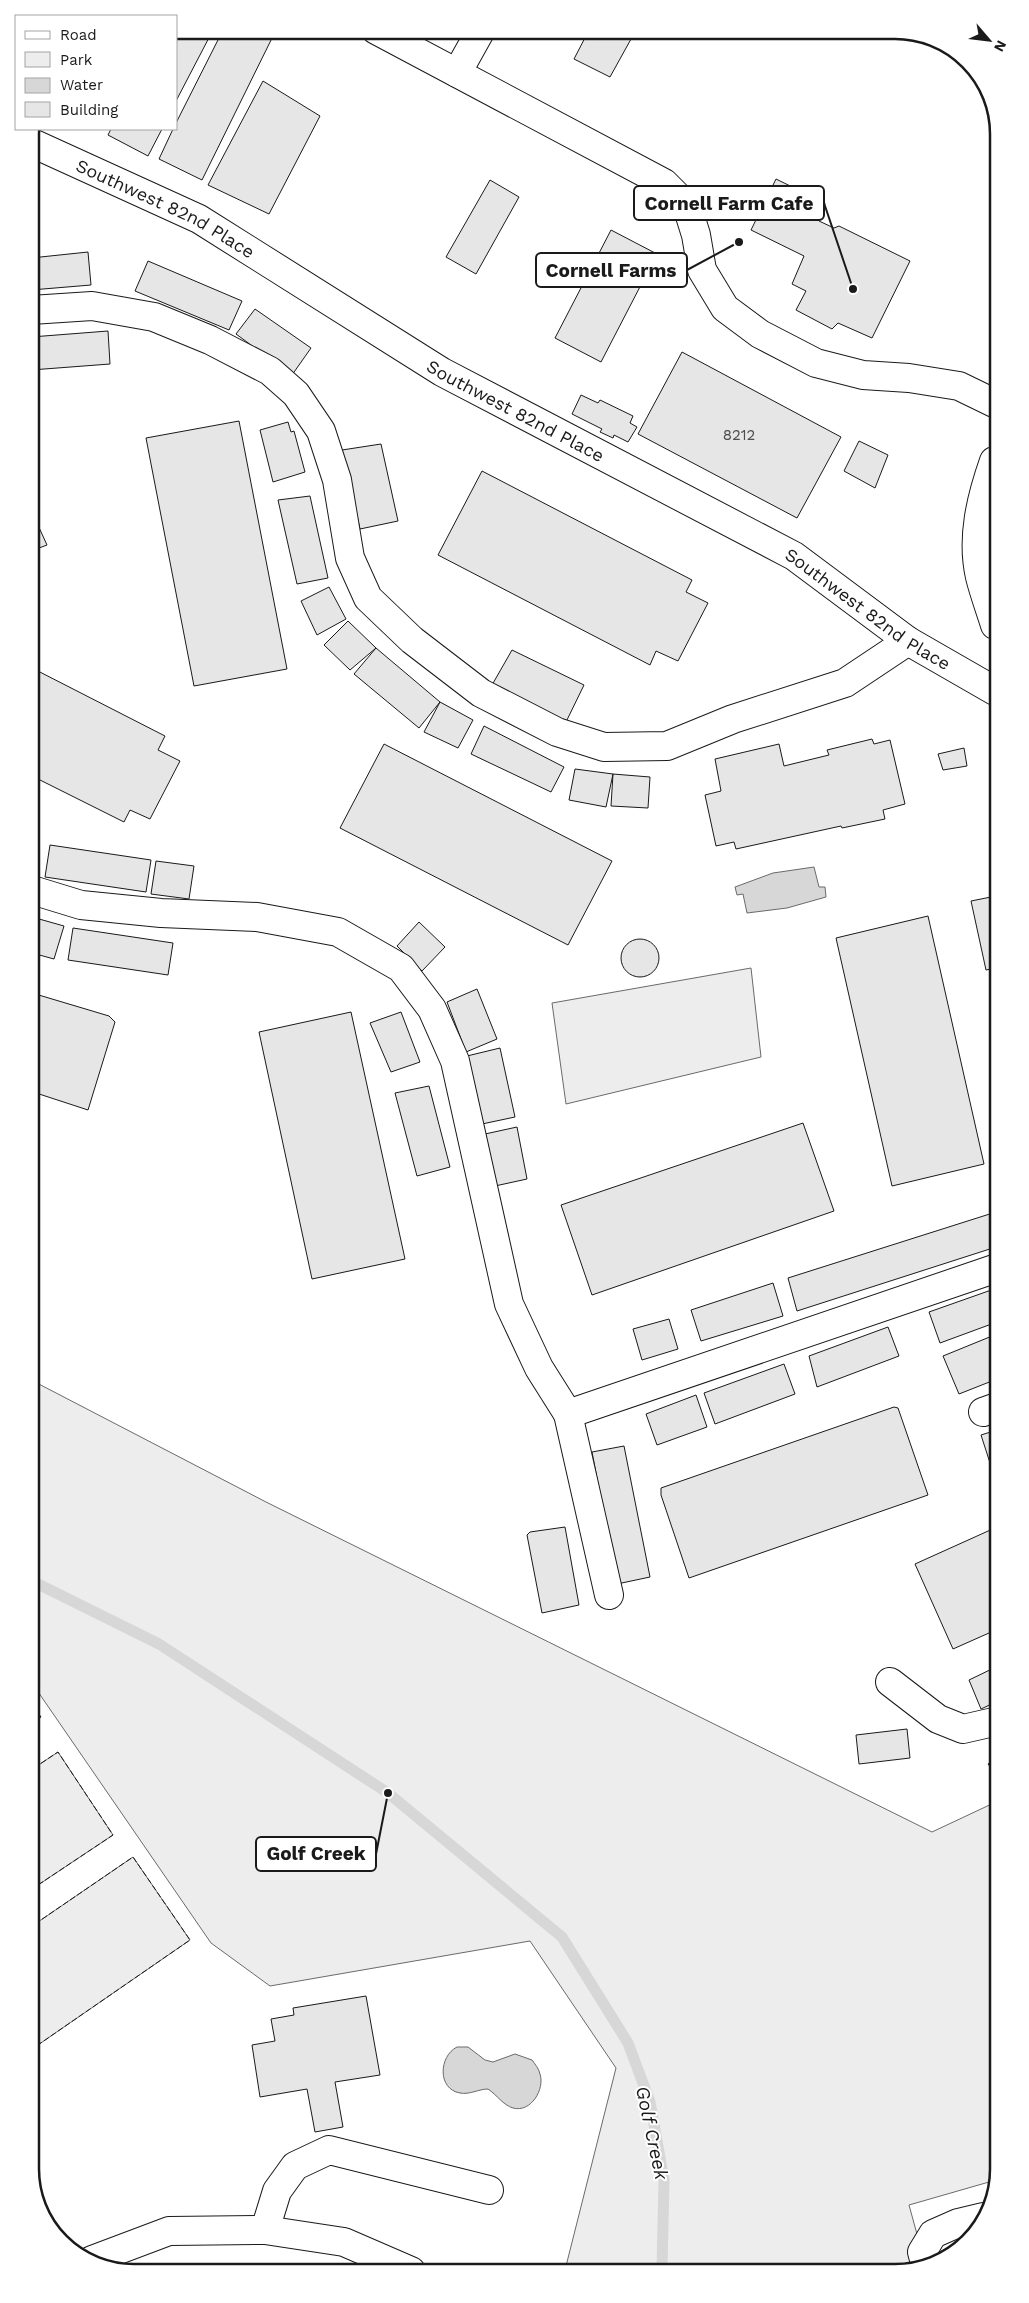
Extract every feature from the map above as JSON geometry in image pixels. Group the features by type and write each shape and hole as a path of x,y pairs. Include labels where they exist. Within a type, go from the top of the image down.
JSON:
{"street":[{"path":"393,39 664,183 687,206 696,235 702,270 725,308 760,334 816,363 863,375 909,378 959,386 990,401"},
{"path":"457,73 476,39"},
{"name":"Southwest 82nd Place","path":"39,146 199,219 442,372 794,556 908,641 990,688"},
{"path":"39,309 92,306 154,317 210,340 270,371 296,394 321,431 337,480 350,558 368,598 412,640 481,693 557,732 604,747 667,746 733,719 845,683 908,641"},
{"path":"990,472 976,528 980,576 990,609"},
{"path":"39,892 81,905 161,913 257,917 338,932 401,968 432,1010 455,1061 510,1304 539,1368 568,1414 608,1594"},
{"path":"568,1414 990,1270"},
{"path":"890,1682 938,1719 963,1729 990,1723"},
{"path":"265,2230 277,2191 295,2166 329,2150 489,2190"},
{"path":"924,2260 922,2252 933,2234 958,2223 977,2218"},
{"path":"99,2258 169,2231 265,2230 344,2242 395,2264"}],"green space":[{"path":"751,968 761,1057 566,1104 552,1003"},
{"path":"39,1384 266,1502 932,1832 990,1805 989,2182 909,2205 924,2260 920,2261 895,2264 567,2264 616,2068 530,1941 270,1986 211,1943 39,1693"},
{"path":"58,1752 113,1835 39,1884 39,1765"},
{"path":"133,1857 190,1940 39,2044 39,1921"}],"water":[{"path":"814,867 819,887 825,887 826,897 787,908 747,913 743,894 737,895 735,887 773,873"},
{"path":"457,2047 468,2047 485,2060 493,2062 515,2054 532,2060 539,2070 541,2080 535,2098 526,2107 520,2109 506,2105 488,2089 470,2093 460,2093 453,2090 447,2085 443,2072 447,2057"}],"building":[{"path":"178,39 208,39 178,97"},
{"path":"218,39 272,39 202,180 159,159 173,130 178,130 178,119"},
{"path":"584,39 631,39 610,77 574,59"},
{"path":"263,81 320,116 269,214 208,185"},
{"path":"110,130 161,130 148,156 108,135"},
{"path":"776,179 825,203 819,221 834,228 839,226 910,261 872,338 838,323 832,329 796,310 806,291 792,284 804,256 751,230"},
{"path":"490,180 519,197 476,274 446,257"},
{"path":"611,230 657,254 601,362 555,338"},
{"path":"88,252 91,285 39,289 39,257"},
{"path":"148,261 242,301 229,330 135,291"},
{"path":"255,309 311,348 292,375 236,334"},
{"path":"108,331 110,364 39,369 39,336"},
{"path":"682,352 841,437 797,518 638,434"},
{"path":"581,395 598,403 600,400 633,416 630,423 637,427 628,442 614,435 613,438 600,432 602,429 572,414"},
{"path":"239,421 287,669 194,686 146,438"},
{"path":"288,422 291,432 294,431 305,472 273,482 260,430"},
{"path":"859,441 888,455 875,488 844,471"},
{"path":"381,444 398,521 360,529 342,450"},
{"path":"482,471 692,580 686,592 708,603 678,661 656,651 650,665 438,555"},
{"path":"310,496 328,578 297,584 278,500"},
{"path":"39,528 47,545 39,548"},
{"path":"329,587 346,619 317,635 301,601"},
{"path":"348,621 376,648 350,670 324,645"},
{"path":"376,648 440,702 419,728 354,674"},
{"path":"512,650 584,685 566,722 492,685"},
{"path":"39,672 165,736 158,750 180,761 150,819 130,810 124,822 39,780"},
{"path":"440,702 473,720 458,748 424,732"},
{"path":"484,726 564,767 551,792 471,754"},
{"path":"872,739 874,744 890,740 905,804 883,810 885,819 842,828 841,826 736,849 734,842 716,846 705,795 721,791 715,759 779,744 784,766 829,755 827,750"},
{"path":"384,744 612,861 568,945 340,828"},
{"path":"964,748 967,766 943,770 938,754"},
{"path":"575,769 613,774 606,807 569,800"},
{"path":"613,774 650,777 648,808 611,806"},
{"path":"50,845 151,860 146,892 45,877"},
{"path":"156,861 194,866 189,899 151,894"},
{"path":"990,897 990,969 986,970 971,901"},
{"path":"928,916 984,1164 892,1186 836,938"},
{"path":"39,919 64,926 54,959 39,955"},
{"path":"419,922 445,947 422,971 397,946"},
{"path":"73,928 173,943 168,975 68,960"},
{"path":"640,939 654,944 659,958 654,972 640,977 626,972 621,958 626,944"},
{"path":"477,989 497,1039 466,1052 447,1002"},
{"path":"39,995 109,1016 115,1022 88,1110 39,1094"},
{"path":"351,1012 405,1259 312,1279 259,1032"},
{"path":"401,1012 420,1062 391,1072 370,1023"},
{"path":"500,1048 515,1117 482,1124 467,1056"},
{"path":"429,1086 450,1167 417,1176 395,1093"},
{"path":"803,1123 834,1211 592,1295 561,1205"},
{"path":"517,1127 527,1179 495,1186 485,1134"},
{"path":"990,1214 990,1249 797,1311 788,1278"},
{"path":"773,1283 783,1316 701,1341 691,1310"},
{"path":"990,1290 990,1325 940,1343 929,1312"},
{"path":"669,1319 678,1349 642,1360 633,1329"},
{"path":"888,1327 899,1356 817,1387 809,1356"},
{"path":"990,1337 990,1382 959,1394 943,1356"},
{"path":"784,1364 795,1394 715,1424 704,1393"},
{"path":"696,1395 707,1427 657,1445 646,1414"},
{"path":"894,1407 898,1408 928,1495 689,1578 661,1495 661,1488"},
{"path":"990,1432 990,1463 981,1435"},
{"path":"624,1446 650,1577 617,1584 592,1452"},
{"path":"565,1527 579,1605 542,1613 527,1535 530,1532"},
{"path":"990,1530 990,1633 953,1649 915,1564"},
{"path":"990,1670 990,1705 981,1709 969,1680"},
{"path":"907,1729 910,1758 859,1764 856,1735"},
{"path":"366,1996 380,2075 335,2082 343,2127 315,2132 307,2089 260,2097 252,2045 275,2041 271,2019 294,2015 293,2008"}],"waterway":[{"name":"Golf Creek","path":"39,1584 159,1644 388,1793 562,1937 628,2043 650,2102 664,2180 662,2264"}],"fence":[{"path":"39,1714 41,1717 39,1718"},
{"path":"39,1765 58,1752 113,1835 39,1884"},
{"path":"39,1921 133,1857 190,1940 39,2044"}],"place":[{"name":"Cornell Farms","path":"739,242"},
{"name":"Cornell Farm Cafe","path":"853,289"},
{"name":"Golf Creek","path":"388,1793"}]}
